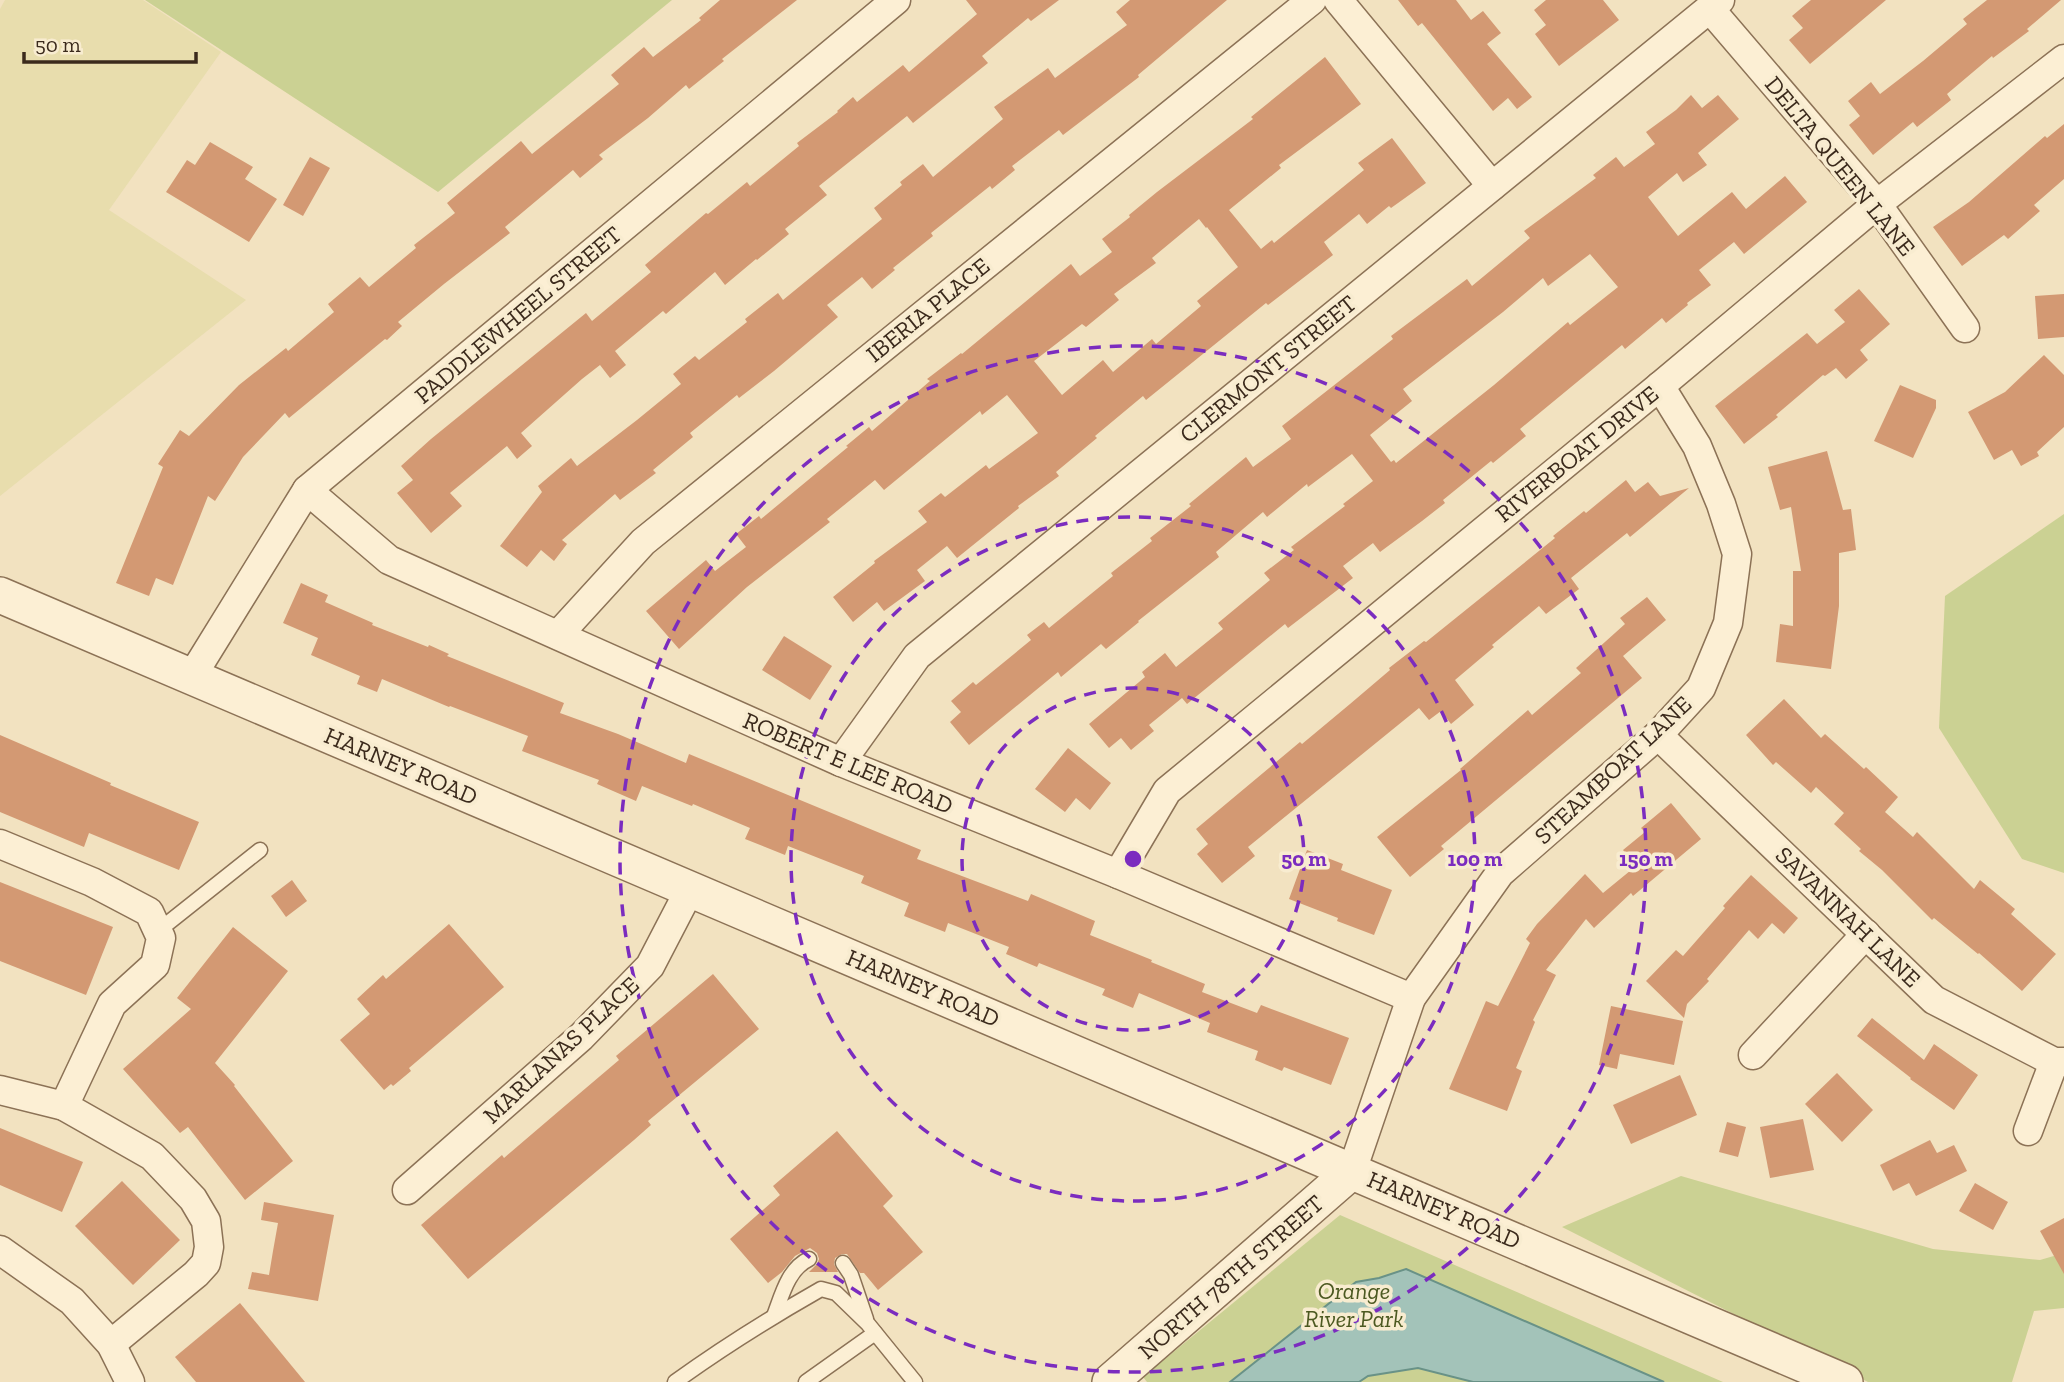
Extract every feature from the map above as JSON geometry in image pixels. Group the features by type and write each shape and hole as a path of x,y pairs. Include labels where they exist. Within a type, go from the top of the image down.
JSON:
{"street":[{"name":"PADDLEWHEEL STREET","path":"192,676 307,490 896,0"},
{"name":"IBERIA PLACE","path":"558,635 643,542 1312,0"},
{"path":"1338,0 1492,186"},
{"name":"CLERMONT STREET","path":"841,762 917,656 1715,4"},
{"name":"DELTA QUEEN LANE","path":"1715,4 1877,204 1965,328"},
{"name":"RIVERBOAT DRIVE","path":"1118,874 1167,792 1877,204 2064,59"},
{"name":"STEAMBOAT LANE","path":"1352,1171 1411,998 1500,873 1658,735 1702,688 1728,623 1737,554 1721,504 1697,446 1660,386"},
{"name":"ROBERT E LEE ROAD","path":"307,490 389,560 841,762 1118,874 1411,998"},
{"name":"HARNEY ROAD","path":"0,595 1845,1382"},
{"name":"SAVANNAH LANE","path":"1658,735 1934,1000 2059,1062"},
{"path":"0,844 92,882 149,912 161,938 155,965 112,1004 64,1106"},
{"name":"MARLANAS PLACE","path":"407,1190 581,1037 650,965 690,889"},
{"path":"1753,1055 1866,934"},
{"path":"2028,1131 2059,1062"},
{"path":"0,1090 64,1106 152,1156 193,1199 206,1221 209,1247 206,1263 111,1344"},
{"name":"NORTH 78TH STREET","path":"1110,1382 1352,1171"},
{"path":"0,1250 72,1301 111,1344 130,1382"}],"lane":[{"path":"158,931 260,850"},
{"path":"774,1316 792,1274 800,1263 809,1259"},
{"path":"843,1263 851,1275 872,1328"},
{"path":"675,1382 716,1352 821,1289 836,1293 872,1328 908,1380"},
{"path":"806,1382 872,1328"}],"shaded area":[{"path":"5,0 143,0 221,52 109,210 246,300 0,496 0,9"}],"green space":[{"path":"145,0 672,0 438,192"},
{"path":"2064,514 2064,873 2022,859 1939,728 1945,596"},
{"path":"1681,1176 1933,1249 2040,1260 2064,1253 2064,1308 2034,1311 2012,1382 1868,1382 1562,1227"},
{"name":"Orange River Park","path":"1340,1215 1723,1382 1147,1382 1143,1377"}],"water":[{"path":"1406,1269 1664,1382 1473,1382 1418,1368 1368,1376 1359,1382 1230,1382 1356,1282"}],"building":[{"path":"720,0 797,0 722,59 724,61 689,89 686,85 599,155 603,159 580,178 573,170 505,227 510,233 398,322 402,326 387,340 289,418 285,413 243,457 215,501 208,496 173,585 156,578 149,596 116,583 163,467 158,464 180,430 189,436 239,385 286,348 288,351 334,312 328,304 360,277 369,287 416,248 414,245 455,213 447,203 521,141 532,154 619,84 611,75 644,47 653,57 701,20 699,18"},
{"path":"966,0 1059,0 1031,21 1028,18 982,56 988,63 913,123 907,116 819,186 827,195 785,229 789,234 757,260 725,285 715,272 666,314 663,311 615,351 626,365 610,378 600,365 582,379 521,433 532,446 517,459 507,446 450,493 462,506 431,533 397,493 413,480 401,466 586,313 592,321 651,272 645,265 747,182 750,186 853,97 857,102 903,65 909,72 977,14"},
{"path":"1130,0 1227,0 1138,75 1139,77 1063,135 1059,130 1012,166 1015,170 992,189 990,186 931,233 933,236 872,289 862,277 827,305 838,317 774,371 739,398 737,395 690,433 693,437 653,470 656,473 620,500 615,494 562,540 567,544 554,561 541,550 527,567 500,546 542,492 538,486 571,458 577,466 637,420 681,384 673,374 695,356 699,360 778,293 783,300 882,219 874,208 902,185 900,182 923,164 933,177 1003,119 994,107 1048,68 1055,78 1127,25 1116,12"},
{"path":"1398,0 1456,0 1471,20 1483,11 1501,33 1487,44 1532,97 1517,109 1508,98 1493,111 1422,23 1418,26"},
{"path":"1546,0 1603,0 1619,20 1559,66 1535,34 1546,25 1534,10"},
{"path":"1811,0 1886,0 1810,64 1789,40 1803,28 1792,16"},
{"path":"1987,0 2061,0 2027,29 2029,31 1993,58 1992,56 1947,94 1951,100 1917,127 1913,122 1873,155 1849,125 1860,116 1848,101 1871,82 1880,94 1967,24 1963,19"},
{"path":"1325,57 1361,104 1279,165 1281,168 1229,210 1261,249 1272,240 1274,243 1364,170 1358,163 1392,138 1426,183 1391,208 1389,206 1367,224 1359,214 1324,242 1333,255 1268,305 1266,303 1146,400 1143,396 1056,472 1059,476 1018,506 1019,508 957,558 947,546 917,570 925,581 884,611 877,602 853,622 833,597 875,563 874,561 927,522 918,511 941,493 945,497 986,465 989,469 1038,433 1007,395 982,415 980,411 884,490 875,480 827,519 830,522 747,587 679,649 646,611 706,560 715,571 746,547 736,534 759,516 761,519 869,427 872,431 930,381 927,379 962,354 1071,264 1080,276 1112,252 1102,239 1157,192 1253,119 1251,117","holes":["1199,219 1238,267 1197,301 1201,306 1156,344 1152,339 1113,372 1103,360 1062,395 1034,361 1082,324 1086,327 1119,300 1114,294 1156,263 1152,258"]},
{"path":"1691,95 1702,108 1718,95 1739,119 1698,153 1707,165 1683,182 1677,173 1648,197 1678,236 1732,192 1746,209 1785,176 1807,202 1744,254 1734,242 1699,270 1711,285 1687,303 1688,305 1666,323 1662,318 1625,349 1622,345 1520,429 1526,436 1443,500 1445,503 1422,521 1380,552 1373,543 1343,566 1353,578 1288,628 1285,624 1187,704 1182,698 1149,725 1154,731 1131,750 1121,738 1109,748 1089,724 1145,677 1142,672 1165,653 1176,667 1223,629 1218,623 1270,580 1264,573 1294,550 1291,547 1373,481 1352,454 1308,487 1307,484 1267,517 1263,512 1216,552 1219,557 1106,649 1101,644 1061,677 1058,672 969,745 950,722 961,712 951,701 973,682 976,685 1031,640 1027,635 1044,622 1049,628 1113,576 1111,573 1152,541 1150,538 1246,457 1253,467 1291,439 1282,426 1393,339 1391,336 1467,279 1472,286 1530,238 1524,231 1596,178 1593,175 1616,157 1624,167 1655,144 1646,132","holes":["1590,254 1618,287 1570,325 1568,322 1396,463 1394,460 1391,462 1370,435 1412,401 1403,389 1543,278 1548,286"]},
{"path":"2064,124 2064,179 2034,205 2040,211 2008,239 2004,235 1962,266 1933,227 1969,202 2045,136 2047,138"},
{"path":"210,142 253,167 245,179 277,199 249,242 166,192 187,160 195,165"},
{"path":"310,157 330,168 303,216 283,205"},
{"path":"1859,289 1890,324 1860,350 1868,360 1846,379 1836,368 1823,375 1744,444 1715,406 1807,333 1817,344 1845,322 1834,310"},
{"path":"2064,294 2064,337 2038,339 2035,296"},
{"path":"2044,355 2064,375 2064,427 2037,452 2039,456 2021,466 2012,450 1994,460 1968,412 2005,392"},
{"path":"1900,385 1936,400 1936,408 1913,458 1874,441"},
{"path":"1827,451 1843,510 1851,509 1856,550 1839,553 1839,606 1831,669 1776,662 1780,624 1793,626 1793,571 1801,571 1791,507 1780,510 1768,467"},
{"path":"1626,480 1635,492 1648,482 1660,496 1689,488 1630,537 1627,533 1571,578 1579,589 1546,614 1539,606 1455,680 1474,705 1451,724 1441,711 1429,720 1419,708 1248,847 1255,856 1222,883 1197,854 1208,844 1196,829 1350,704 1390,670 1389,668 1426,642 1555,538 1553,536"},
{"path":"301,583 328,595 325,602 373,623 372,625 428,647 429,645 449,654 447,656 564,703 560,713 686,763 689,754 921,850 917,859 1028,901 1031,894 1095,921 1090,935 1205,984 1202,992 1257,1013 1261,1005 1349,1038 1331,1085 1284,1067 1282,1071 1255,1060 1258,1051 1207,1032 1210,1023 1139,993 1133,1008 1102,995 1105,989 1039,963 1037,967 1006,954 1009,947 948,923 945,932 904,916 909,903 861,883 864,876 788,846 785,855 745,839 750,828 693,804 692,806 642,786 636,801 597,784 599,780 522,751 528,736 382,679 377,692 357,684 360,676 311,655 318,638 283,623"},
{"path":"1647,597 1666,620 1623,656 1642,678 1441,846 1444,849 1410,877 1377,837 1461,770 1528,710 1532,715 1581,673 1576,668 1625,624 1620,618"},
{"path":"784,636 832,666 810,700 762,670"},
{"path":"1784,699 1821,738 1825,734 1898,797 1885,812 1913,837 1917,832 1974,889 1980,880 2015,909 2011,914 2056,954 2022,991 1979,953 1934,918 1932,920 1859,851 1861,849 1834,824 1844,813 1816,787 1811,793 1776,762 1773,765 1746,735"},
{"path":"0,735 199,822 179,870 89,833 84,847 0,812"},
{"path":"1068,748 1111,783 1090,810 1076,798 1065,812 1035,789"},
{"path":"1671,803 1701,839 1633,896 1631,893 1594,928 1586,919 1546,970 1556,975 1533,1020 1535,1022 1516,1068 1522,1071 1507,1111 1449,1089 1486,1001 1498,1006 1530,943 1526,939 1537,924 1585,874 1603,893 1636,866 1623,850 1645,832 1641,828"},
{"path":"1307,850 1343,864 1341,870 1392,890 1374,935 1289,899"},
{"path":"1751,875 1798,918 1784,934 1772,923 1758,939 1749,930 1687,1004 1684,1018 1646,981 1676,950 1683,956"},
{"path":"292,880 307,901 286,917 271,896"},
{"path":"0,882 113,927 86,995 0,961"},
{"path":"449,924 504,987 409,1068 411,1071 384,1090 340,1040 370,1014 357,999 383,975 386,979"},
{"path":"233,927 288,971 215,1063 293,1161 245,1200 188,1127 180,1133 123,1069 191,1009 177,998"},
{"path":"713,974 759,1029 648,1121 651,1125 634,1140 468,1279 421,1225 619,1060 616,1056"},
{"path":"1611,1006 1683,1021 1674,1065 1620,1054 1617,1069 1599,1065"},
{"path":"1872,1018 1924,1060 1934,1044 1978,1075 1954,1110 1857,1036"},
{"path":"1837,1073 1873,1110 1842,1142 1805,1104"},
{"path":"1680,1075 1697,1115 1631,1144 1613,1105"},
{"path":"1803,1119 1814,1170 1770,1178 1760,1127"},
{"path":"1727,1122 1746,1127 1738,1157 1719,1152"},
{"path":"0,1128 83,1162 62,1212 0,1185"},
{"path":"837,1131 893,1196 883,1206 923,1252 878,1290 864,1273 860,1273 847,1254 835,1258 834,1264 838,1272 809,1272 819,1259 817,1253 810,1248 795,1256 782,1272 768,1283 730,1239 780,1195 773,1186"},
{"path":"1930,1140 1937,1153 1954,1145 1967,1171 1916,1196 1909,1183 1893,1191 1880,1165"},
{"path":"122,1181 180,1240 133,1285 75,1226"},
{"path":"1975,1183 2008,1202 1993,1230 1959,1211"},
{"path":"264,1202 334,1215 318,1301 248,1289 252,1272 269,1275 278,1223 261,1220"},
{"path":"2064,1218 2064,1274 2040,1231"},
{"path":"240,1303 305,1382 196,1382 175,1357"}]}
